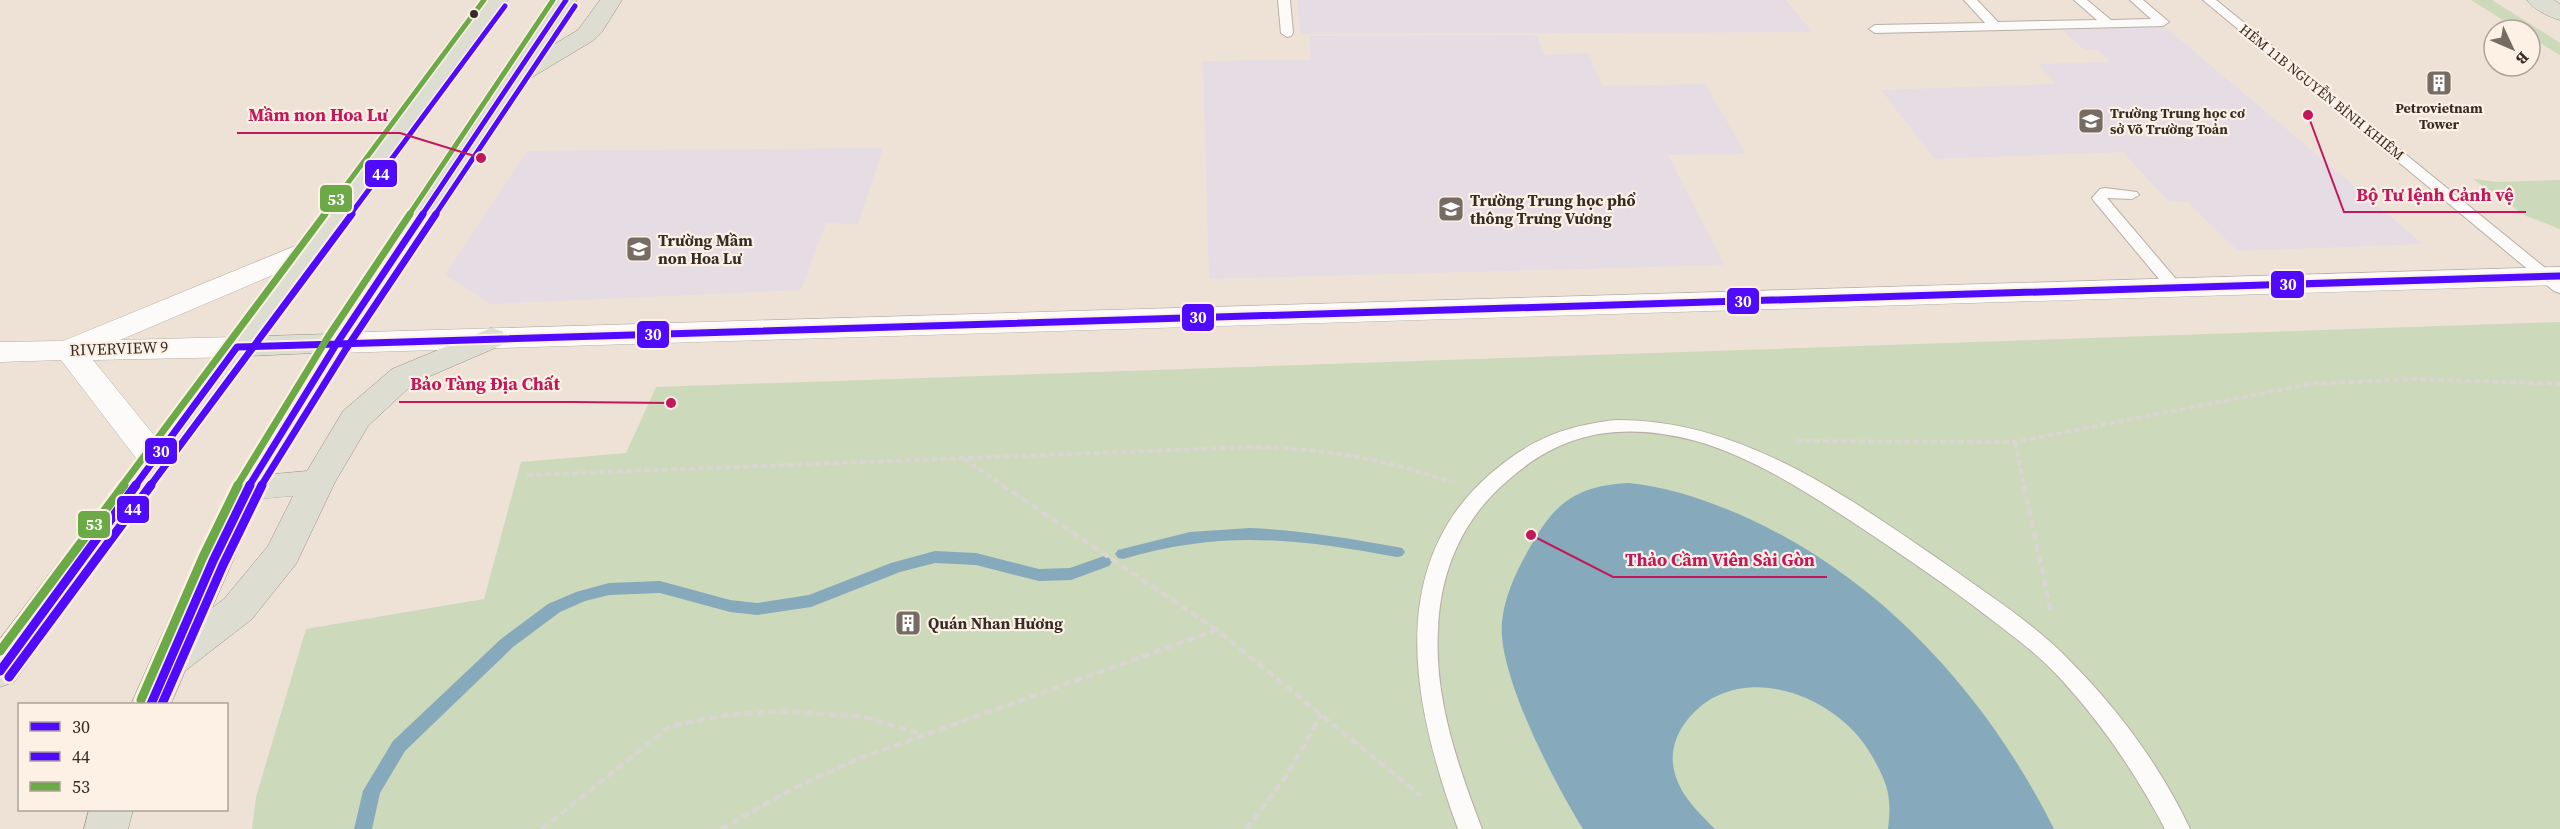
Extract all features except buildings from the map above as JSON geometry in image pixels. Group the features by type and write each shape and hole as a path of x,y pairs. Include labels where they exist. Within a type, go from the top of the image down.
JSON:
{"main road":[{"path":"0,671 154,458 497,0"},
{"path":"152,703 213,561 248,488 337,343 566,0"},
{"path":"514,79 586,36 611,0"},
{"path":"2538,0 2560,13"},
{"path":"154,458 69,350 310,249"},
{"path":"237,347 2175,288 2555,280"},
{"path":"170,661 238,609 283,554 318,482 355,419 403,376 491,338"},
{"name":"RIVERVIEW 9","path":"0,352 237,347"},
{"path":"248,488 318,482"},
{"path":"106,829 111,811"}],"lane":[{"path":"1284,0 1287,33"},
{"path":"1970,0 1995,26"},
{"path":"2080,0 2108,23"},
{"path":"1875,29 2163,22 2136,0"},
{"name":"HẺM 11B NGUYỄN BỈNH KHIÊM","path":"2209,0 2555,280"},
{"path":"2132,195 2105,192 2099,198 2175,288"},
{"path":"1470,829 1452,786 1436,733 1429,694 1427,633 1431,589 1440,559 1452,532 1479,494 1505,468 1528,453 1554,439 1585,430 1613,426 1644,426 1714,440 1774,464 1887,534 2008,621 2042,647 2085,691 2141,768 2178,829"}],"path":[{"path":"1795,441 2015,442 2310,384 2416,379 2560,384"},
{"path":"2015,442 2063,668"},
{"path":"527,475 1291,447 1330,450 1377,459 1423,472 1479,494"},
{"path":"964,458 1217,630 1426,800"},
{"path":"721,829 858,759 1217,630"},
{"path":"542,829 670,726 728,715 784,711 864,717 923,734"},
{"path":"1246,829 1283,783 1302,754 1321,715"}],"shaded area":[{"path":"1297,0 1786,0 1812,32 1301,34"},
{"name":"Trường Trung học cơ sở Võ Trường Toản","path":"2165,27 2423,244 2238,251 2188,202 2168,201 2123,152 1935,159 1881,90 2056,84 2038,64 2110,62 2098,50 2085,50 2062,30"},
{"name":"Trường Trung học phổ thông Trưng Vương","path":"1537,35 1544,55 1588,53 1602,86 1705,84 1746,154 1668,155 1724,265 1209,279 1203,61 1311,60 1309,36"},
{"name":"Trường Mầm non Hoa Lư","path":"883,148 858,224 826,223 801,290 491,304 445,275 527,151"}],"green space":[{"path":"2471,0 2492,0 2520,18 2500,18"},
{"path":"2542,32 2560,43 2560,55 2542,44"},
{"path":"2473,179 2498,182 2560,180 2560,229 2526,216"},
{"path":"2560,322 2560,829 252,829 256,797 306,629 484,599 521,462 626,453 656,387"}],"water":[{"path":"1628,483 1677,492 1739,514 1802,547 1848,577 1930,650 1966,691 2028,781 2054,829 1888,829 1888,791 1872,756 1857,734 1836,716 1813,701 1787,691 1760,687 1734,690 1709,700 1688,719 1674,745 1673,767 1678,782 1691,804 1715,829 1583,829 1544,757 1518,698 1503,644 1502,622 1509,590 1518,570 1551,515 1583,492"}],"waterway":[{"path":"1123,554 1190,537 1250,533 1299,536 1397,552"},
{"path":"363,829 372,791 399,746 507,643 554,608 581,596 609,589 660,587 730,606 757,609 811,601 896,567 935,557 976,559 1039,575 1071,574 1104,562"}],"transit line":[{"name":"53","path":"0,651 484,0"},
{"name":"53","path":"141,700 203,557 239,483 328,337 553,0"},
{"name":"30","path":"151,703 213,561 248,488 337,343 566,0"},
{"name":"44","path":"9,677 505,6"},
{"name":"44","path":"162,703 257,493 346,349 575,6"},
{"name":"30","path":"0,671 237,347 2560,276"}],"place":[{"name":"Petrovietnam Tower","path":"2439,83"},
{"name":"Bộ Tư lệnh Cảnh vệ","path":"2308,115"},
{"name":"Trường Trung học cơ sở Võ Trường Toản","path":"2091,121"},
{"name":"Mầm non Hoa Lư","path":"481,158"},
{"name":"Trường Trung học phổ thông Trưng Vương","path":"1451,209"},
{"name":"Trường Mầm non Hoa Lư","path":"639,249"},
{"name":"Bảo Tàng Địa Chất","path":"671,403"},
{"name":"Thảo Cầm Viên Sài Gòn","path":"1531,535"},
{"name":"Quán Nhan Hương","path":"908,623"}]}
